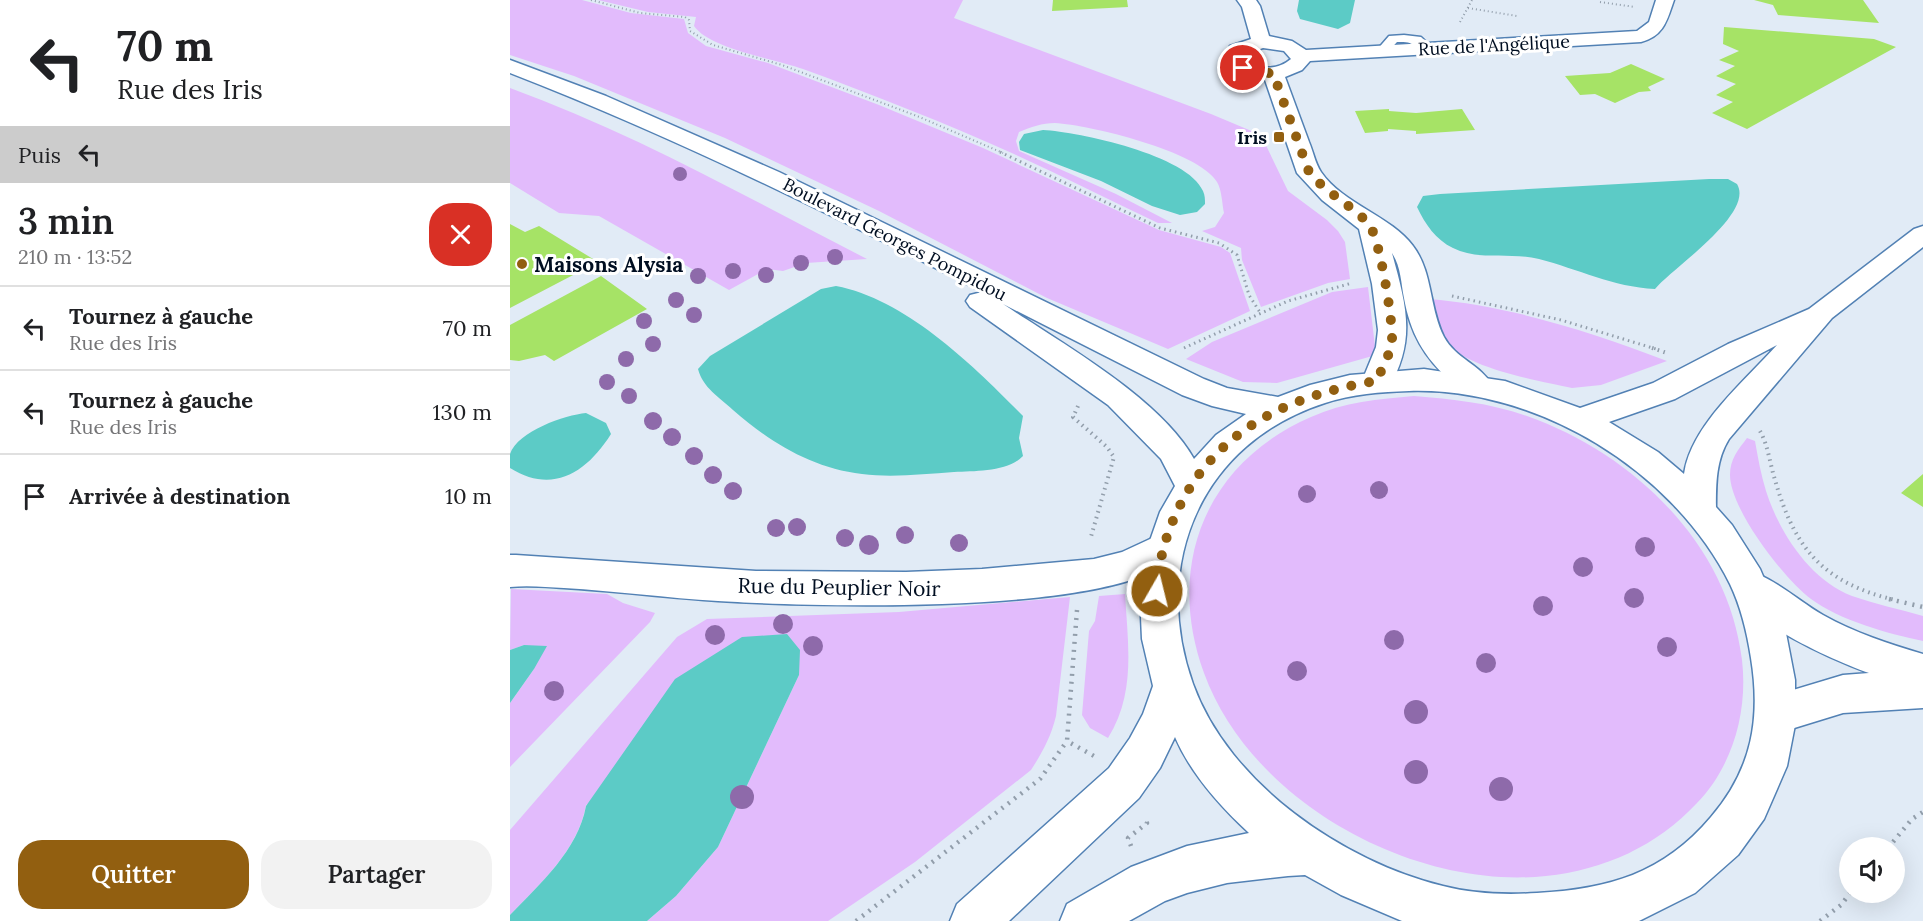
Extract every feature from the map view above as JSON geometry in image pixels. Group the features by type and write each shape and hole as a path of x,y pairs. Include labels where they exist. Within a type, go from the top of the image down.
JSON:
{"main road":[{"name":"Rue de l'Angélique","path":"1301,56 1641,36 1655,29 1661,22 1665,0"},
{"path":"1250,2 1261,42"},
{"path":"1261,42 1291,47 1301,56 1298,65 1283,72 1273,73 1251,71 1237,64 1234,59 1237,50 1261,42"},
{"name":"Boulevard Georges Pompidou","path":"510,66 609,104 724,154 1193,387 1223,398 1280,409"},
{"path":"1273,73 1309,172 1319,185 1394,241 1407,257 1414,277 1424,327 1436,350 1477,385"},
{"name":"Boulevard Georges Pompidou","path":"510,78 594,111 719,166 955,286 1119,397 1173,451 1191,485"},
{"path":"1371,225 1385,281 1392,326 1389,353 1377,381"},
{"path":"1580,420 1690,380 1738,351 1822,312 1920,239"},
{"path":"1699,510 1700,466 1706,448 1732,414 1822,312"},
{"path":"1424,380 1477,385 1544,405 1580,420 1622,444 1655,468 1699,510 1728,547 1752,588 1772,649 1778,713 1767,766 1743,816 1705,858 1652,892 1590,913 1519,919 1446,910 1375,888 1309,852 1262,816 1224,775 1194,731 1173,687 1160,638 1157,591 1163,548 1175,514 1191,485 1215,455 1243,431 1306,397 1341,387 1377,381 1424,380"},
{"name":"Rue du Peuplier Noir","path":"510,571 587,573 718,585 824,589 944,589 1082,577 1114,571 1143,561 1163,548"},
{"path":"1752,588 1786,615 1825,637 1872,658 1923,673"},
{"path":"974,921 1124,783 1145,753 1160,723 1173,687"},
{"path":"1778,713 1843,694 1923,689"},
{"path":"1084,921 1148,884 1209,863 1260,853 1309,852"}],"path":[{"path":"591,0 654,16 685,17 689,20 690,31 713,45 773,62 839,85 1000,152 1160,228 1219,243 1237,255 1249,295 1261,314"},
{"path":"1468,8 1520,17"},
{"path":"856,921 1040,779 1056,759 1066,741"},
{"path":"1897,837 1912,819 1923,812"},
{"path":"1820,921 1842,903"}],"shaded area":[{"path":"510,0 582,0 631,13 684,19 688,33 706,46 768,63 879,105 983,148 1159,230 1221,247 1230,253 1250,311 1168,349 1047,298 879,211 725,138 574,76 510,55"},
{"path":"598,0 963,0 954,18 1211,114 1261,135 1288,191 1327,220 1345,242 1350,279 1328,283 1261,307 1242,260 1241,248 1202,231 1215,227 1224,213 1219,185 1206,171 1167,150 1116,134 1055,123 1019,132 1016,141 1019,151 1116,194 1172,223 1158,223 1014,154 936,120 803,69 714,41 694,26 696,17 648,12"},
{"path":"1299,0 1355,0 1350,23 1338,29 1300,19 1297,11"},
{"path":"510,88 647,146 867,259 806,263 783,271 767,269 729,290 599,216 559,213 510,183"},
{"path":"1043,130 1081,135 1155,156 1193,178 1203,191 1205,204 1197,212 1180,215 1152,206 1101,181 1020,150 1019,142 1024,134"},
{"path":"1728,179 1737,184 1739,196 1734,210 1709,240 1655,289 1625,285 1539,259 1463,252 1447,245 1436,236 1417,207 1423,196 1440,194"},
{"path":"836,286 862,293 913,320 938,337 983,377 1023,416 1019,438 1023,456 1009,465 982,471 896,476 844,471 809,460 777,443 747,422 704,382 698,369 710,356 821,289"},
{"path":"1368,287 1376,355 1277,383 1243,382 1186,359 1212,342 1332,292"},
{"path":"1430,299 1460,302 1521,314 1609,340 1667,361 1601,385 1572,388 1522,377 1484,365 1453,349 1441,335"},
{"path":"1414,396 1471,402 1527,416 1566,433 1604,454 1638,479 1669,509 1696,542 1718,578 1733,618 1742,660 1743,699 1729,755 1710,788 1681,818 1665,832 1647,843 1609,862 1568,873 1546,876 1495,877 1443,868 1392,852 1343,828 1298,798 1259,761 1227,719 1204,673 1193,633 1189,594 1193,557 1203,522 1220,490 1244,461 1274,437 1311,417 1349,405"},
{"path":"586,413 606,423 611,434 602,447 580,469 555,479 541,479 526,476 510,468 510,454 522,438 555,421"},
{"path":"1747,438 1755,441 1764,485 1779,522 1798,553 1810,567 1837,589 1852,596 1923,616 1923,641 1850,620 1822,607 1787,576 1760,542 1732,489 1731,464"},
{"path":"511,589 607,594 623,603 655,613 650,622 510,767 510,703 534,669 524,645 510,650"},
{"path":"1125,594 1128,650 1126,686 1123,704 1108,738 1090,728 1082,715 1089,631 1095,621 1099,596"},
{"path":"1070,597 1056,716 1046,744 1031,770 915,862 828,921 647,921 676,896 718,847 799,675 586,805 582,821 566,851 545,878 510,915 510,830 677,637 707,619 899,612"},
{"path":"787,634 800,650 799,675 718,847 676,896 647,921 510,921 510,915 566,852 582,822 586,806 675,679 742,637"},
{"path":"524,645 547,646 510,703 510,650"}],"building":[{"path":"1053,0 1127,0 1128,7 1052,11"},
{"path":"1754,0 1863,0 1879,23 1778,15 1773,5"},
{"path":"1724,27 1874,39 1896,47 1747,129 1712,113 1733,102 1716,95 1736,84 1716,76 1735,66 1719,60 1739,51 1723,44"},
{"path":"1631,64 1665,79 1648,87 1651,91 1639,92 1615,103 1595,94 1580,95 1565,76 1610,73"},
{"path":"1389,109 1389,111 1416,113 1462,109 1475,130 1416,134 1416,131 1388,129 1388,131 1365,133 1355,111"},
{"path":"510,224 525,232 539,226 598,262 510,308"},
{"path":"601,276 647,309 554,361 545,355 519,361 510,360 510,325"},
{"path":"1923,474 1923,507 1901,493"}],"place":[{"name":"Iris","path":"1279,137"},
{"name":"Maisons Alysia","path":"522,264"}],"route":[{"path":"1157,591 1163,548 1175,514 1191,485 1215,455 1243,431 1306,397 1341,387 1377,381 1392,340 1385,281 1371,225 1319,185 1309,172 1273,73 1262,73 1243,68"}]}
